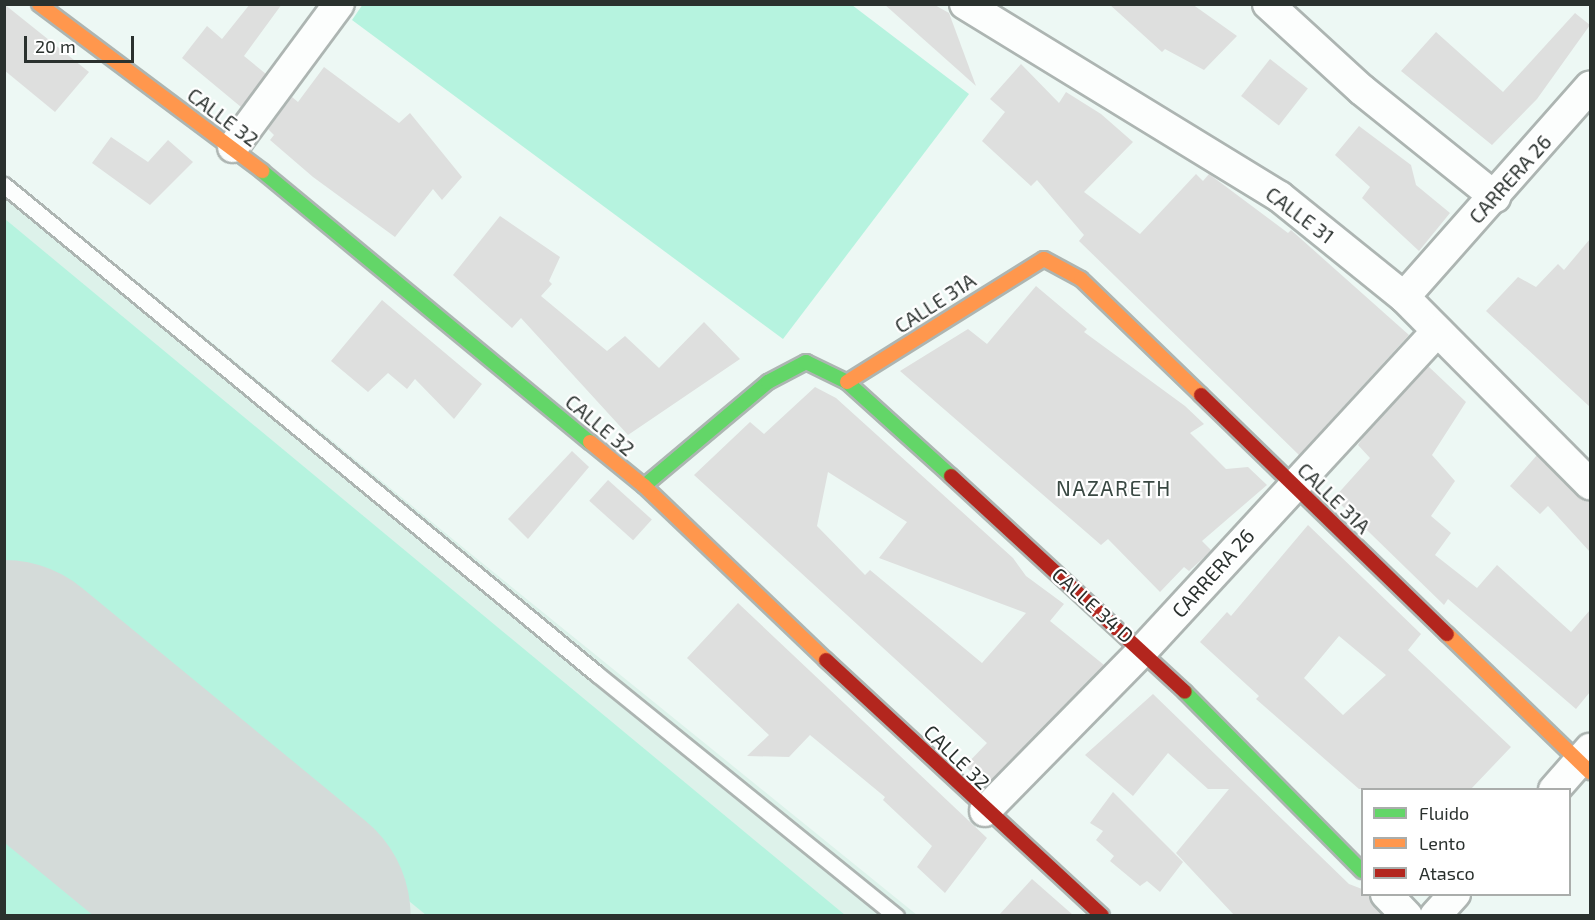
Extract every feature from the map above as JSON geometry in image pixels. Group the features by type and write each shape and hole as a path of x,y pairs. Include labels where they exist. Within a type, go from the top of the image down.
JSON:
{"street":[{"name":"CALLE 32","path":"39,4 233,147 644,486 985,811 1102,915"},
{"path":"233,147 339,4"},
{"name":"CALLE 31","path":"965,4 1280,197 1404,297 1590,484"},
{"path":"1268,4 1362,90 1495,197"},
{"name":"CARRERA 26","path":"1404,297 1495,197 1590,87"},
{"name":"CALLE 31A","path":"848,382 1044,260 1081,279 1292,485 1587,761"},
{"name":"CARRERA 26","path":"985,811 1143,650 1292,485 1437,331"},
{"name":"CALLE 34 D","path":"644,486 768,382 806,362 848,382 1143,650 1361,870"},
{"path":"1555,788 1587,761"},
{"path":"1388,896 1407,915"},
{"path":"1435,915 1453,896"}],"lane":[{"path":"4,184 597,674 896,915"}],"shaded area":[{"path":"4,173 476,558 917,915 5,915"}],"green space":[{"path":"363,4 852,5 969,94 783,339 352,20"},
{"path":"4,219 845,915 426,915 5,570"},
{"path":"5,782 167,915 5,915"}],"building":[{"path":"4,4 89,72 55,112 4,70"},
{"path":"250,4 282,4 244,56 266,74 241,107 182,58 207,26 222,39"},
{"path":"884,4 933,4 949,13 976,86"},
{"path":"1109,4 1192,4 1237,36 1204,70 1165,49 1162,52"},
{"path":"1575,13 1590,25 1537,99 1492,145 1401,71 1436,32 1503,92"},
{"path":"1270,59 1308,89 1279,126 1241,96"},
{"path":"1021,64 1059,103 1066,92 1101,114 1133,142 1084,192 1140,234 1196,174 1203,181 1209,174 1288,233 1291,230 1409,335 1299,455 1079,241 1084,235 1037,180 1031,186 982,141 1005,112 990,99"},
{"path":"324,67 399,123 410,113 462,177 442,200 433,189 395,237 313,177 270,140 274,135 268,129 292,97 298,102"},
{"path":"1359,126 1411,165 1416,185 1450,213 1419,251 1362,198 1370,187 1335,155"},
{"path":"111,137 148,162 168,140 193,162 150,205 92,163"},
{"path":"500,216 560,257 549,281 552,284 541,296 607,351 625,336 659,368 704,322 740,359 628,435 521,318 512,328 453,275"},
{"path":"1590,239 1590,407 1486,311 1518,277 1536,287 1558,264 1564,270"},
{"path":"1036,286 1087,329 1084,332 1185,406 1204,424 1190,433 1226,469 1248,467 1267,485 1202,541 1211,550 1208,554 1189,571 1184,567 1160,592 1108,539 1101,545 900,371 968,329 987,344"},
{"path":"382,300 482,384 454,419 415,379 407,389 388,373 368,392 331,361"},
{"path":"1428,366 1466,402 1432,455 1455,481 1431,516 1451,533 1435,555 1477,588 1497,565 1571,632 1590,610 1590,692 1576,709 1448,599 1444,605 1334,498 1370,458 1358,445 1365,434"},
{"path":"815,387 836,398 1013,558 1026,576 1064,604 1050,621 1104,665 986,786 965,766 987,743 694,475 750,422 764,434","holes":["828,472 907,522 879,558 1026,613 982,663 870,570 865,575 817,526"]},
{"path":"572,451 589,467 528,539 508,519"},
{"path":"1537,455 1578,496 1590,501 1590,552 1548,506 1540,514 1510,486"},
{"path":"608,480 652,519 633,540 589,501"},
{"path":"1308,525 1421,634 1408,650 1511,747 1472,788 1359,789 1256,699 1259,696 1200,642 1227,612 1231,616","holes":["1339,636 1386,675 1343,715 1304,678"]},
{"path":"738,603 987,838 945,893 917,867 932,846 883,800 885,797 810,735 789,757 747,756 769,735 687,658"},
{"path":"1153,694 1349,884 1361,889 1361,896 1370,896 1383,915 1234,915 1176,853 1229,789 1208,789 1168,753 1133,796 1085,755"},
{"path":"1113,792 1183,862 1160,892 1147,881 1140,886 1110,861 1114,856 1096,840 1103,831 1090,823"},
{"path":"1032,879 1073,915 999,915"}],"runway":[{"path":"4,683 288,916"}],"traffic: fast":[{"path":"262,171 590,442"},
{"path":"644,486 768,382 806,362 847,382 951,476"},
{"path":"1185,692 1361,870"}],"traffic: slow":[{"path":"39,4 262,171"},
{"path":"847,382 1044,259 1081,279 1201,395"},
{"path":"590,442 644,486 826,660"},
{"path":"1447,634 1590,772"}],"traffic: jam":[{"path":"1201,395 1447,634"},
{"path":"951,476 1185,692"},
{"path":"826,660 1102,916"}],"district":[{"name":"NAZARETH","path":"1114,488"}]}
